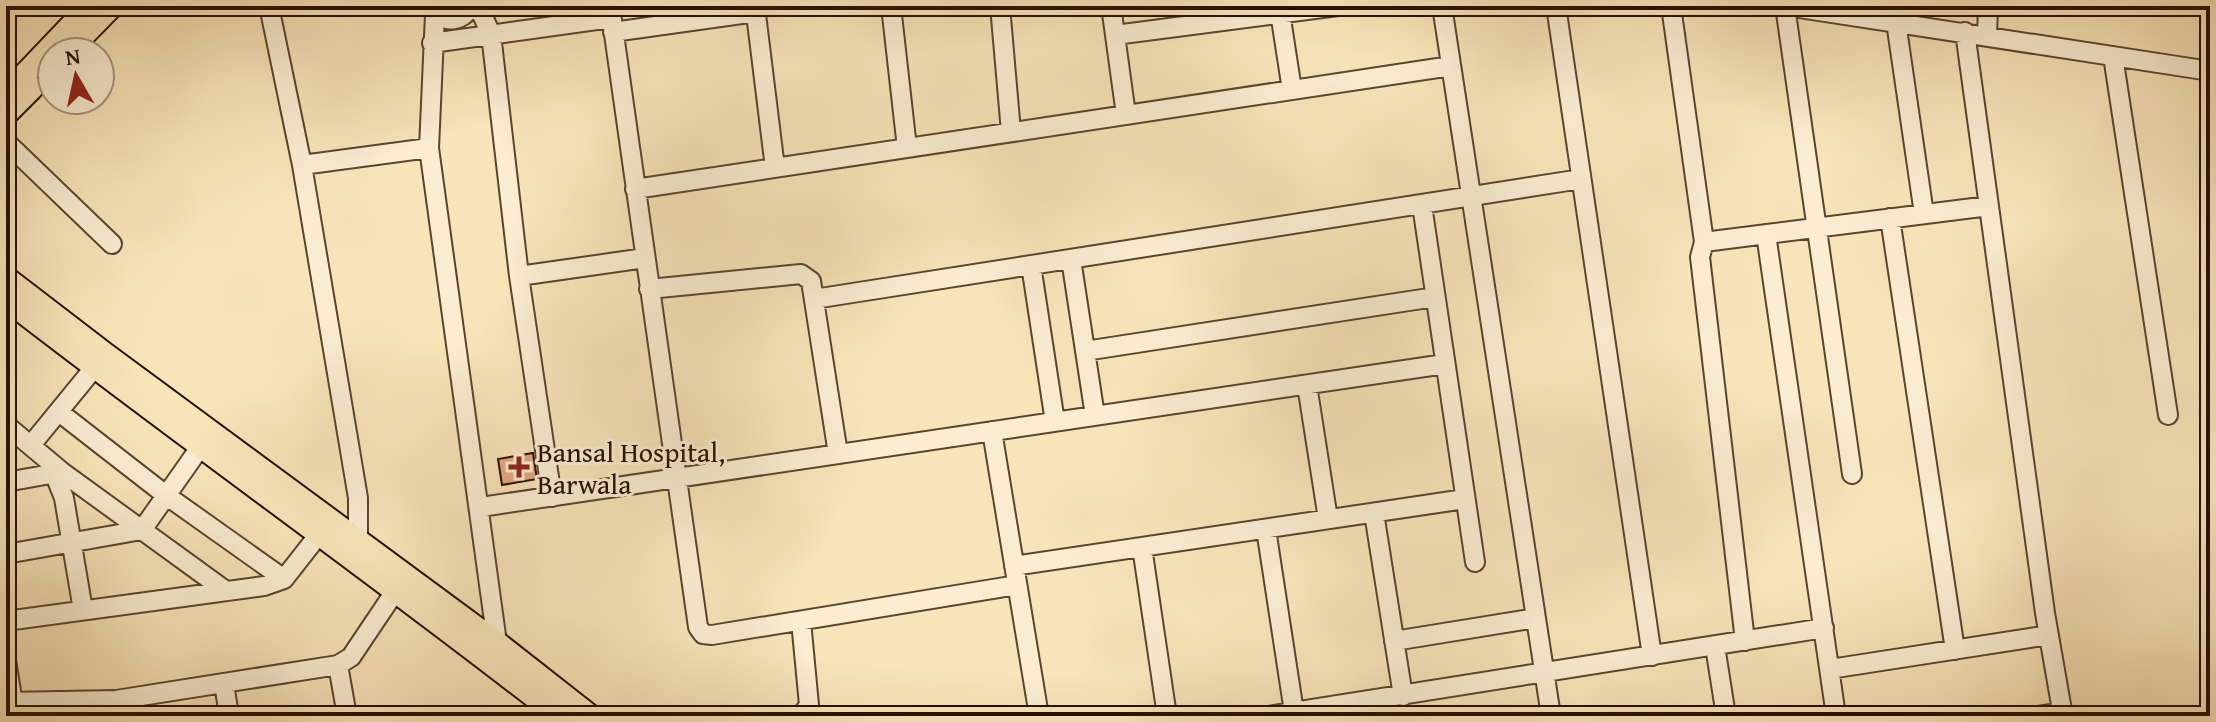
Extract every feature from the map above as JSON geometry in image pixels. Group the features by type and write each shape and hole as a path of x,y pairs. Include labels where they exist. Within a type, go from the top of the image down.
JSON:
{"main road":[{"path":"6,94 90,6"},
{"path":"83,36 112,6"},
{"path":"6,114 36,83"},
{"path":"6,278 320,533 559,716"},
{"path":"6,299 94,368 358,541 590,716"}],"street":[{"path":"269,6 302,165 358,498 358,541"},
{"path":"433,10 446,20 459,19 469,12 471,6"},
{"path":"478,6 491,34 519,276 552,497"},
{"path":"891,6 907,148"},
{"path":"1000,6 1011,132"},
{"path":"1111,6 1126,115"},
{"path":"1115,35 1280,10 1338,6"},
{"path":"1442,6 1551,716"},
{"path":"1556,6 1652,656"},
{"path":"1671,6 1704,242 1700,257 1745,641"},
{"path":"1852,474 1786,6 1854,11 1896,22 2210,71"},
{"path":"1987,36 1988,6"},
{"path":"432,43 611,19 756,9 775,168"},
{"path":"433,10 429,148 481,507 501,670"},
{"path":"1280,10 1292,90"},
{"path":"611,19 698,627 703,634 801,621 1142,547 1465,499"},
{"path":"1896,22 1924,214"},
{"path":"1965,32 2062,714 2037,716"},
{"path":"2113,56 2168,415"},
{"path":"635,189 1451,66"},
{"path":"6,142 112,244"},
{"path":"302,165 429,148"},
{"path":"814,299 1581,179"},
{"path":"1422,205 1475,562"},
{"path":"1704,242 1989,206"},
{"path":"1890,218 1955,650"},
{"path":"1766,234 1836,716"},
{"path":"519,276 645,258"},
{"path":"1071,259 1095,416"},
{"path":"1031,265 1055,422"},
{"path":"649,289 801,274 811,281 838,454"},
{"path":"1085,351 1435,297"},
{"path":"481,507 1445,364"},
{"path":"31,445 94,368"},
{"path":"1307,385 1328,519"},
{"path":"59,412 167,496 284,579"},
{"path":"6,425 58,473 226,591"},
{"path":"992,431 1039,716"},
{"path":"6,554 142,530 206,439"},
{"path":"6,482 58,473"},
{"path":"58,473 83,610"},
{"path":"1374,513 1403,696"},
{"path":"1266,529 1294,712"},
{"path":"6,621 264,586 284,579 320,533"},
{"path":"1142,547 1167,716"},
{"path":"6,660 11,706 117,708 224,683 338,665 351,657 396,590"},
{"path":"1394,641 1536,618"},
{"path":"801,621 809,705 801,716"},
{"path":"1268,716 1824,628"},
{"path":"1830,669 2049,635"},
{"path":"1715,646 1726,716"},
{"path":"338,665 347,716"},
{"path":"224,683 229,716"}],"building":[{"path":"533,453 537,479 502,485 498,459"}],"place":[{"name":"Bansal Hospital, Barwala","path":"519,467"}]}
